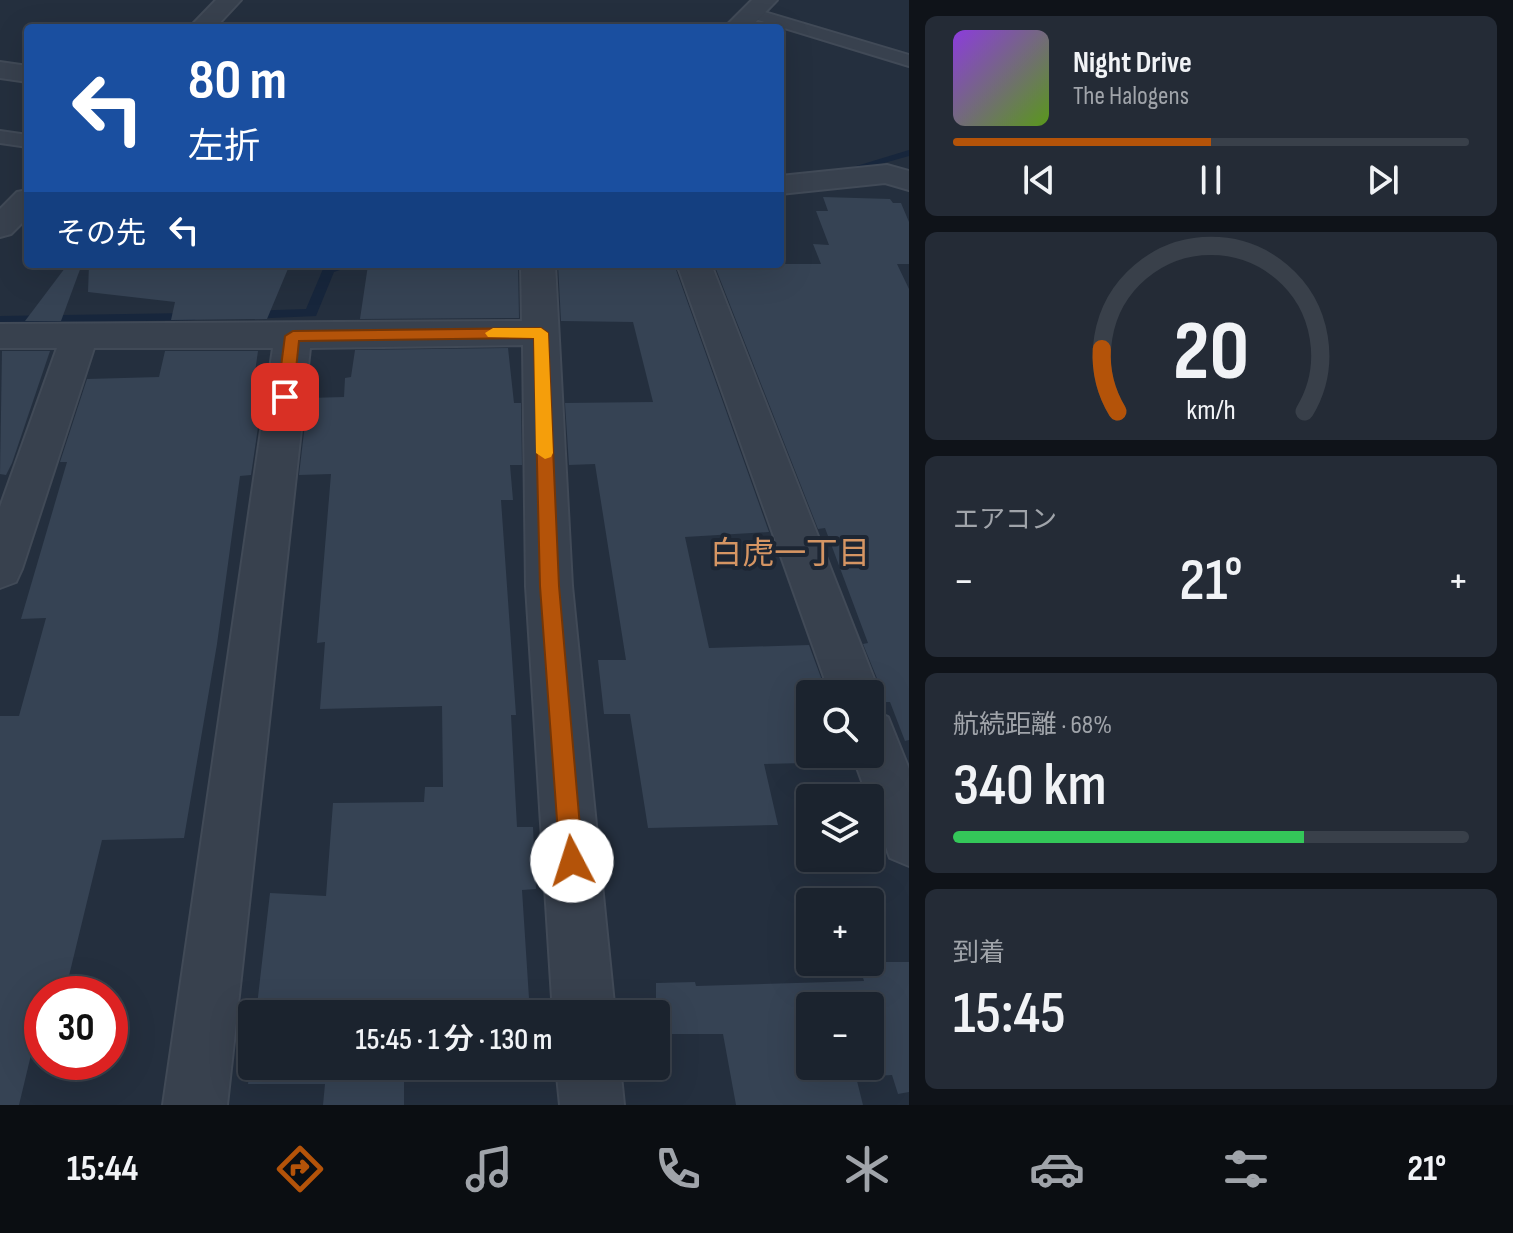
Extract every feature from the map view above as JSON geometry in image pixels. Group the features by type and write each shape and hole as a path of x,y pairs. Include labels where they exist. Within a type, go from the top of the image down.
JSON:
{"street":[{"path":"205,24 229,0"},
{"path":"0,70 24,73"},
{"path":"784,185 887,174 909,181"},
{"path":"0,227 24,203"},
{"path":"538,268 549,586 583,1000"},
{"path":"695,268 850,680"},
{"path":"0,336 541,333"},
{"path":"0,569 80,335"},
{"path":"195,1105 293,336"},
{"path":"883,768 909,839"},
{"path":"589,1080 592,1105"}],"lane":[{"path":"750,14 784,24"},
{"path":"784,24 909,61"},
{"path":"0,137 24,140"}],"building":[{"path":"823,197 890,199 893,203 901,203 909,222 909,264 897,264 909,289 909,740 905,741 890,702 884,702 884,680 878,680 863,644 868,643 825,528 818,529 716,268 784,268 784,264 821,264 813,244 829,245 816,211 828,211"},
{"path":"65,268 81,268 61,321 25,321"},
{"path":"89,268 288,268 267,319 171,320 175,302 88,292"},
{"path":"368,268 518,268 519,318 360,319"},
{"path":"558,268 675,268 769,532 685,537 709,648 809,645 822,680 796,680 796,763 764,764 778,825 648,828 630,714 604,714 598,660 626,660 595,464 569,465 565,403 653,402 633,322 561,321"},
{"path":"508,348 514,403 521,403 522,465 510,465 513,500 501,500 516,715 511,715 517,827 533,827 536,889 522,890 529,1000 258,1000 270,893 326,896 333,803 424,802 425,787 443,787 442,706 320,709 325,642 317,643 331,474 299,475 308,398 344,397 345,378 351,377 355,350"},
{"path":"2,351 50,351 6,475 0,474"},
{"path":"165,351 258,351 251,400 262,400 251,475 240,476 217,644 184,838 102,840 69,976 24,976 25,1080 19,1105 0,1105 0,716 19,716 46,618 21,619 67,462 60,462 87,379 159,377"},
{"path":"884,962 909,962 909,1092 898,1094 892,1075 884,1075 884,992 796,992 796,1080 857,1080 863,1105 736,1105 723,1034 670,1034 670,1000 656,1000 656,983 695,982 696,986 864,981 862,976 884,976"},
{"path":"248,1080 404,1080 404,1105 323,1105 325,1084 248,1084"}],"waterway":[{"path":"845,171 909,153"},
{"path":"250,315 311,313 329,269 333,268"},
{"path":"0,320 190,317"}],"slow traffic":[{"path":"493,333 541,333 545,453"}],"district":[{"name":"白虎一丁目","path":"790,553"}],"route":[{"path":"285,397 293,336 541,333 549,586 572,861"}]}
